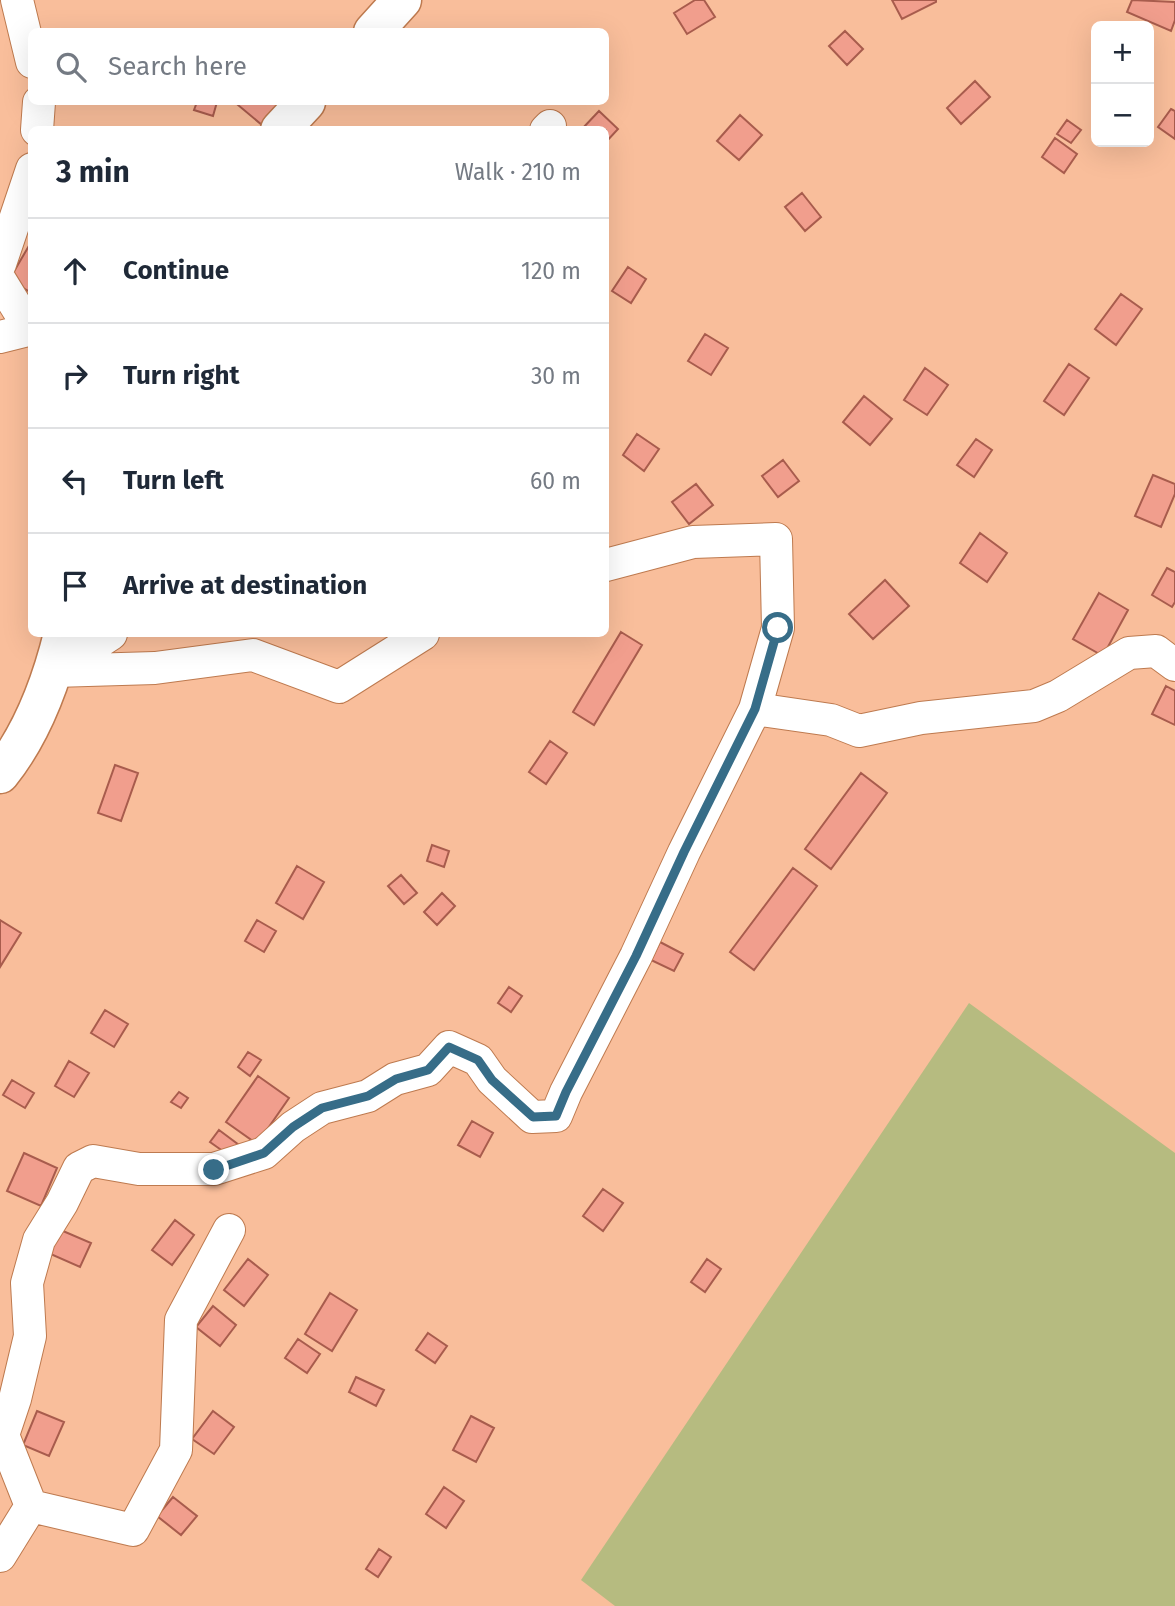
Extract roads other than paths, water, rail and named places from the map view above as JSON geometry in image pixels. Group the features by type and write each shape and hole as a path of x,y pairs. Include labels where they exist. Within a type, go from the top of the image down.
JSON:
{"main road":[{"path":"377,28 402,0"},
{"path":"284,126 303,105"},
{"path":"0,774 18,751 54,671 62,637"}],"street":[{"path":"17,0 28,45"},
{"path":"37,126 39,105"},
{"path":"0,264 28,181"},
{"path":"0,280 28,324"},
{"path":"0,337 28,330"},
{"path":"31,1506 3,1435 15,1399 30,1336 27,1283 39,1240 62,1203 79,1168 93,1161 139,1169 214,1170 264,1153 293,1127 322,1108 368,1096 396,1079 428,1070 449,1047 478,1060 492,1080 533,1117 556,1116 755,709 778,628 776,539 693,542 609,564"},
{"path":"54,671 106,637"},
{"path":"54,671 155,668 253,655 339,687 417,637"},
{"path":"755,709 831,720 859,731 921,718 1034,706 1129,653 1156,651 1175,665"},
{"path":"31,1506 133,1530 176,1450 181,1320 229,1230"},
{"path":"0,1556 31,1506"}]}
